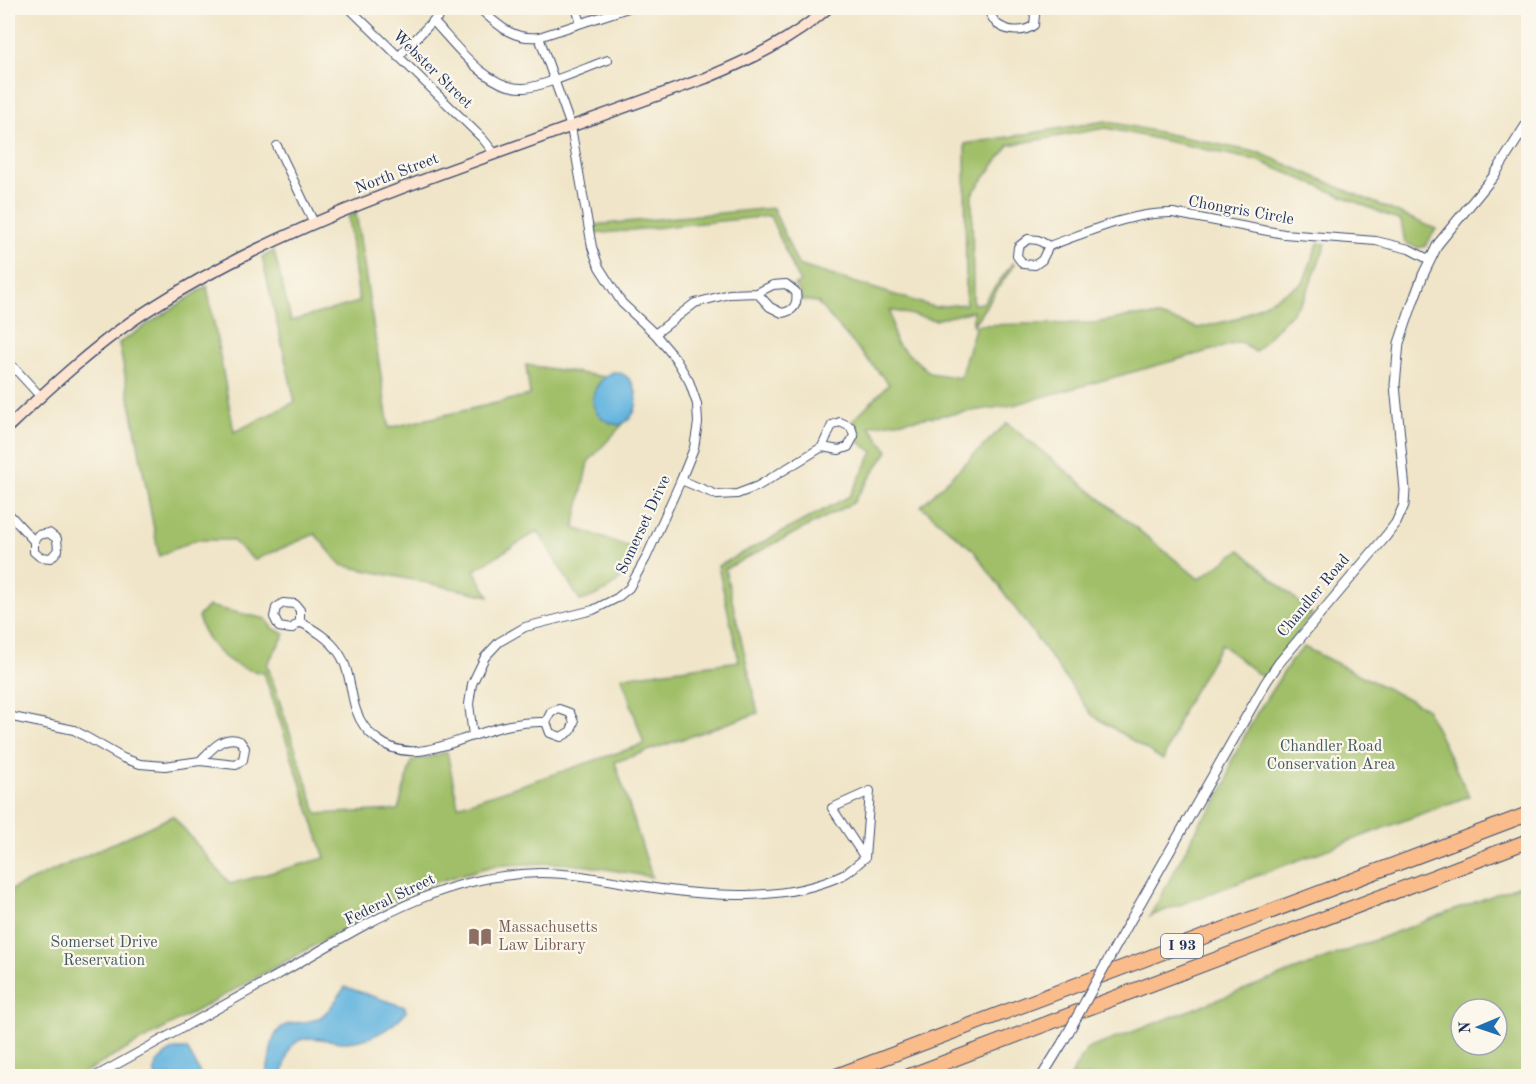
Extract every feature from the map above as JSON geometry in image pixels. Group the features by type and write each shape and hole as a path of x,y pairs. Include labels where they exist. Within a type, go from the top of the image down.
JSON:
{"highway":[{"name":"I 93","path":"836,1077 1528,814"},
{"name":"I 93","path":"909,1077 1528,841"}],"main road":[{"name":"North Street","path":"8,427 40,396 148,310 192,283 314,223 388,193 706,78 752,58 787,38 828,8"}],"street":[{"name":"Webster Street","path":"349,8 483,139 495,154"},
{"path":"398,57 449,8"},
{"path":"479,8 512,35 528,38 539,37 628,8"},
{"path":"576,8 581,23"},
{"path":"987,8 998,24 1013,30 1022,30 1034,25 1035,15 1031,8"},
{"path":"433,21 484,74 494,81 512,87 525,88 608,60"},
{"name":"Somerset Drive","path":"473,736 470,694 480,666 492,649 516,631 593,610 617,598 629,588 646,558 681,480 694,448 698,423 696,404 689,381 675,358 656,334 622,303 599,267 592,247 571,127 539,37"},
{"name":"Chandler Road","path":"1042,1077 1266,682 1293,645 1386,536 1400,515 1405,490 1395,385 1398,351 1413,302 1430,260 1445,235 1493,177 1528,122"},
{"path":"277,146 314,223"},
{"name":"Chongris Circle","path":"1049,246 1133,217 1173,213 1284,234 1376,241 1409,249 1430,260"},
{"path":"656,334 695,303 729,294 756,293 773,285 786,284 796,292 796,303 788,312 777,312 756,293"},
{"path":"8,361 40,396"},
{"path":"681,480 717,495 737,494 758,486 822,447 846,449 854,440 853,430 846,423 834,424 829,428 822,447"},
{"path":"8,513 34,541"},
{"path":"300,622 324,637 339,653 346,669 360,720 379,741 396,750 415,752 510,724 546,722"},
{"path":"8,716 74,730 123,758 140,764 165,766 200,760 236,765 245,756 245,748 240,741 227,740 217,745 200,760"},
{"path":"870,791 867,824 865,858 832,808 870,791"},
{"name":"Federal Street","path":"96,1077 369,924 415,900 461,883 509,875 562,874 712,894 757,894 820,884 845,874 865,858"}],"green space":[{"name":"Somerset Drive Reservation","path":"1105,121 1260,153 1436,229 1425,246 1419,248 1405,243 1401,221 1259,161 1106,128 1009,145 972,194 973,304 983,303 1013,263 1014,265 973,325 973,311 935,320 890,310 895,342 930,373 960,378 976,325 1095,323 1131,316 1159,316 1198,328 1236,319 1303,283 1318,243 1326,244 1304,299 1255,352 1241,342 1013,405 869,426 888,451 853,503 725,569 758,713 615,762 652,877 589,866 557,863 523,864 492,866 422,886 78,1076 8,1076 8,891 173,816 230,884 325,858 264,673 252,671 231,662 215,648 208,639 198,617 208,606 266,619 272,628 285,634 267,664 317,814 398,810 412,760 447,752 458,806 644,744 622,677 739,661 718,566 850,496 873,452 859,442 859,430 853,420 889,384 817,302 801,300 800,292 794,285 800,283 770,216 595,234 594,225 773,208 798,265 934,307 966,304 965,144"},
{"path":"356,213 389,428 530,395 526,365 631,381 634,412 588,462 574,528 639,550 623,576 608,589 580,601 538,531 474,570 489,596 341,565 315,534 254,560 232,540 195,540 159,556 119,343 207,286 234,432 295,402 262,257 274,251 291,321 359,302 348,216"},
{"path":"1007,423 1199,579 1240,550 1312,614 1263,678 1221,644 1183,710 1163,760 1092,715 974,551 921,506"},
{"name":"Chandler Road Conservation Area","path":"1304,647 1426,708 1469,796 1150,916 1202,820 1215,805 1227,782 1231,762 1257,713 1291,661"},
{"path":"1528,882 1528,1076 1070,1076 1087,1049"}],"water":[{"path":"613,372 629,378 636,394 634,412 628,420 619,425 600,417 593,402 597,385"},
{"path":"345,987 405,1007 406,1012 386,1029 371,1037 345,1042 317,1038 303,1039 289,1050 281,1076 265,1076 273,1041 278,1031 286,1025 312,1021 322,1016"},
{"path":"175,1049 187,1049 201,1076 155,1076 156,1067 163,1056"}],"place":[{"name":"Massachusetts Law Library","path":"480,937"}]}
